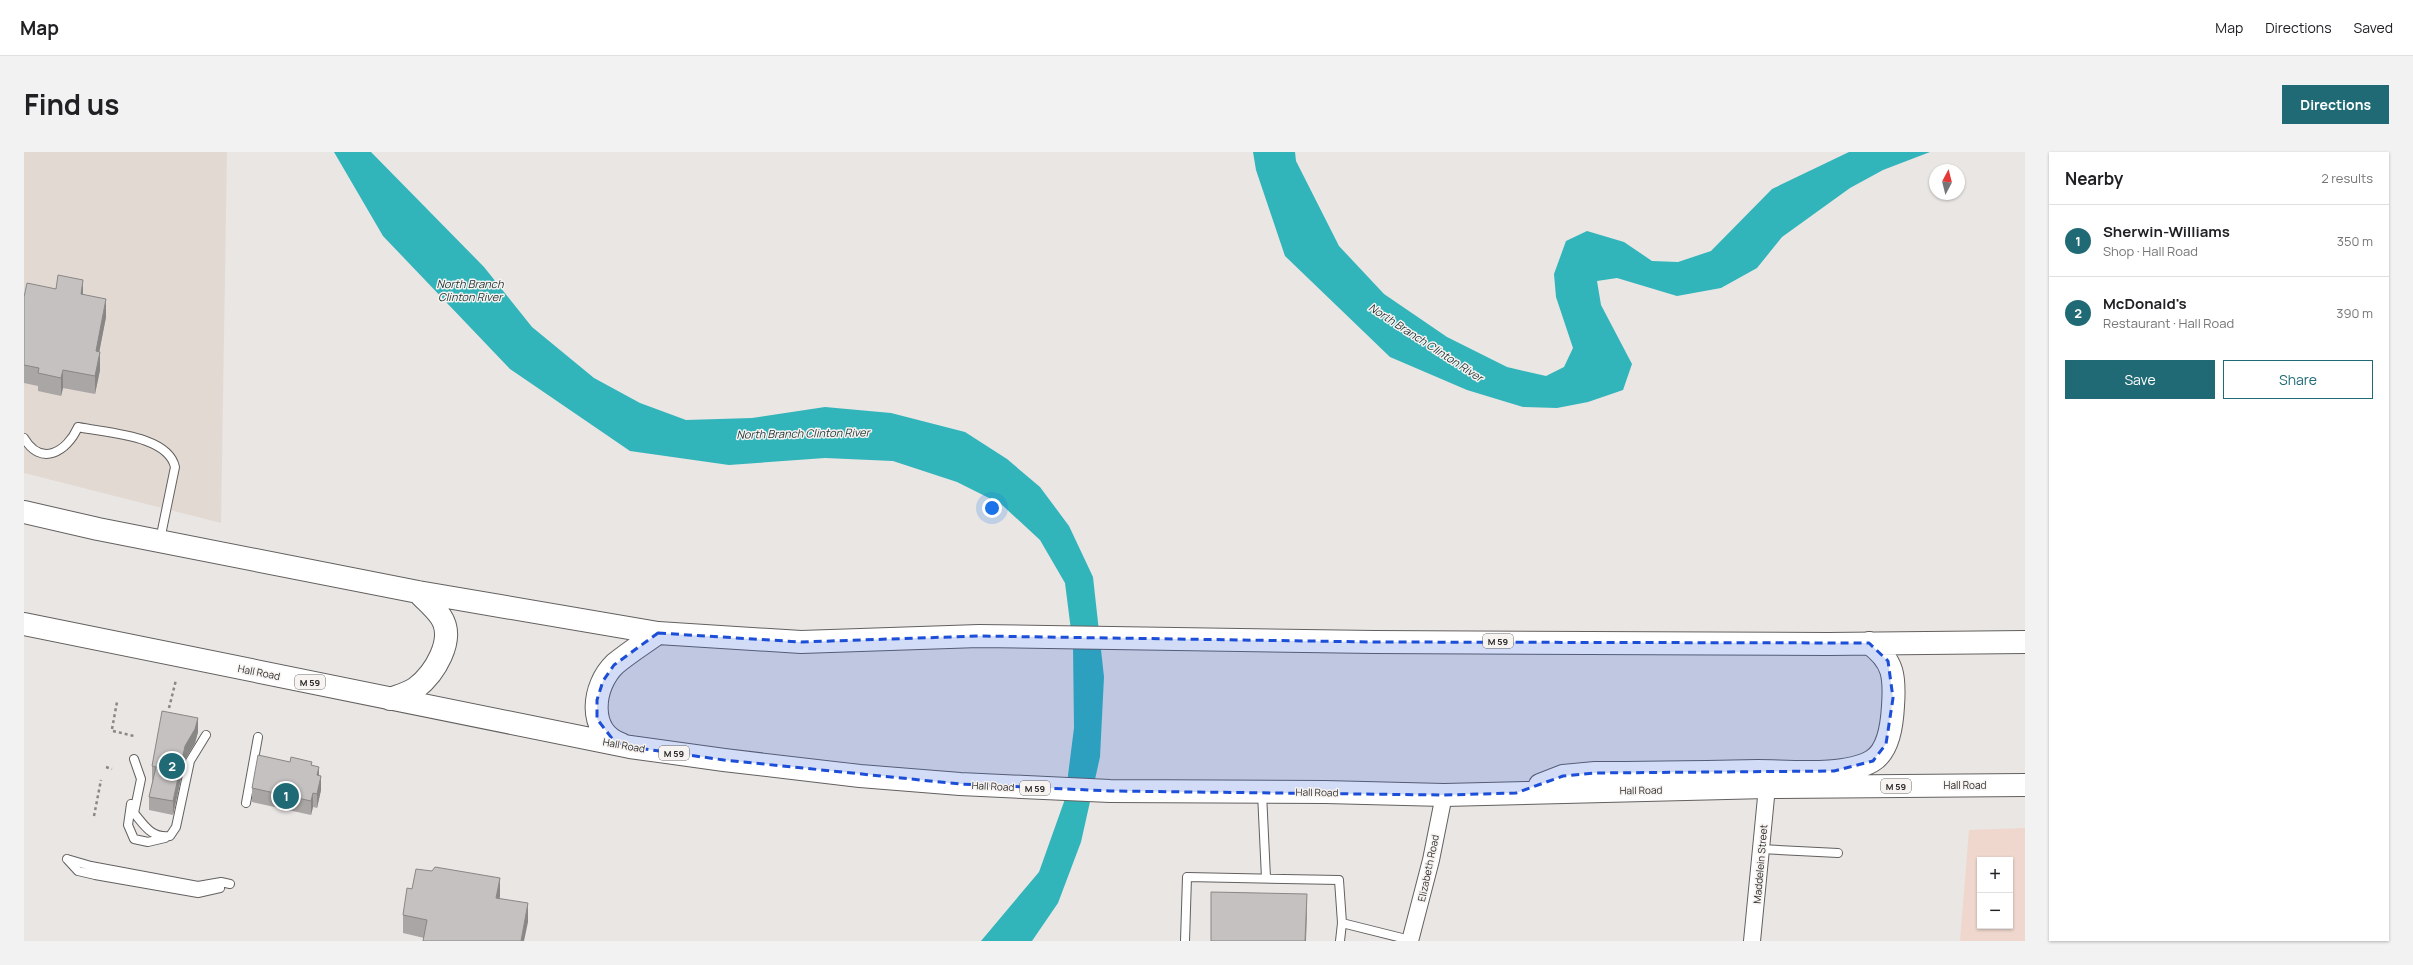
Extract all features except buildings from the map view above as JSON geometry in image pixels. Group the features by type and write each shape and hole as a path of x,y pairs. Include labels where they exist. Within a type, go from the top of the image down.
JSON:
{"highway":[{"name":"M 59","path":"24,512 160,541 418,592 658,633 801,642 979,636 1128,639 1869,644 2025,642"},
{"path":"390,699 414,689 426,680 444,648 446,630 442,618 418,592"},
{"name":"Hall Road","path":"24,624 630,747 860,776 960,784 1110,791 1444,795 1766,787 2025,785"},
{"path":"630,747 614,741 603,731 597,719 597,700 603,681 614,665 658,633"},
{"path":"1516,793 1563,776 1595,773 1834,771 1873,761 1886,744 1892,722 1894,698 1892,673 1888,661 1869,644"}],"street":[{"name":"Maddelein Street","path":"1752,941 1766,787"},
{"name":"Elizabeth Road","path":"1410,941 1429,867 1444,795"}],"lane":[{"path":"24,438 28,444 38,452 51,454 61,451 73,438 78,427 141,439 155,444 166,451 173,457 175,467 160,541"},
{"path":"138,770 129,816 129,831 139,841 158,840 170,836 176,828 190,761 206,735"},
{"path":"246,803 258,737"},
{"path":"134,759 141,779 134,812 151,833 162,837 170,836"},
{"path":"1262,792 1266,878"},
{"path":"1761,849 1838,853"},
{"path":"220,888 198,894 95,876 78,871 65,858 90,866 198,886 221,882 230,884"},
{"path":"1185,941 1187,877 1339,880 1342,924 1340,941"},
{"path":"1342,924 1410,941"}],"path":[{"path":"168,708 176,680"},
{"path":"117,702 113,730 134,736"},
{"path":"106,767 112,769"},
{"path":"94,816 101,780"}],"highlighted area":[{"path":"658,633 801,642 979,636 1374,642 1869,643 1888,661 1893,698 1886,744 1873,761 1834,771 1595,773 1563,776 1516,793 1444,795 1110,791 960,784 724,760 630,747 614,741 597,719 597,700 603,681 614,665"}],"shaded area":[{"path":"24,152 227,152 221,523 24,473"},
{"path":"2025,828 2025,941 1960,941 1969,830"}],"water":[{"name":"North Branch Clinton River","path":"334,152 371,152 484,267 532,327 594,378 640,403 686,420 752,418 825,407 891,413 965,432 1007,459 1040,487 1069,526 1093,577 1104,677 1100,757 1081,842 1058,903 1032,941 981,941 1039,872 1065,799 1074,728 1073,646 1065,583 1040,540 1001,504 957,482 893,461 825,458 729,465 630,451 510,369 383,236"},
{"name":"North Branch Clinton River","path":"1253,152 1295,152 1296,161 1339,246 1384,294 1447,337 1507,367 1546,376 1564,367 1573,348 1556,297 1554,274 1566,241 1587,231 1624,242 1652,261 1678,262 1711,251 1772,189 1849,152 1930,152 1883,170 1850,188 1782,237 1757,268 1721,288 1677,296 1617,278 1597,281 1601,305 1632,364 1623,390 1588,402 1557,408 1523,407 1467,390 1390,357 1285,256 1256,170"}],"place":[{"name":"McDonald's","path":"172,766"},
{"name":"Sherwin-Williams","path":"286,796"}]}
